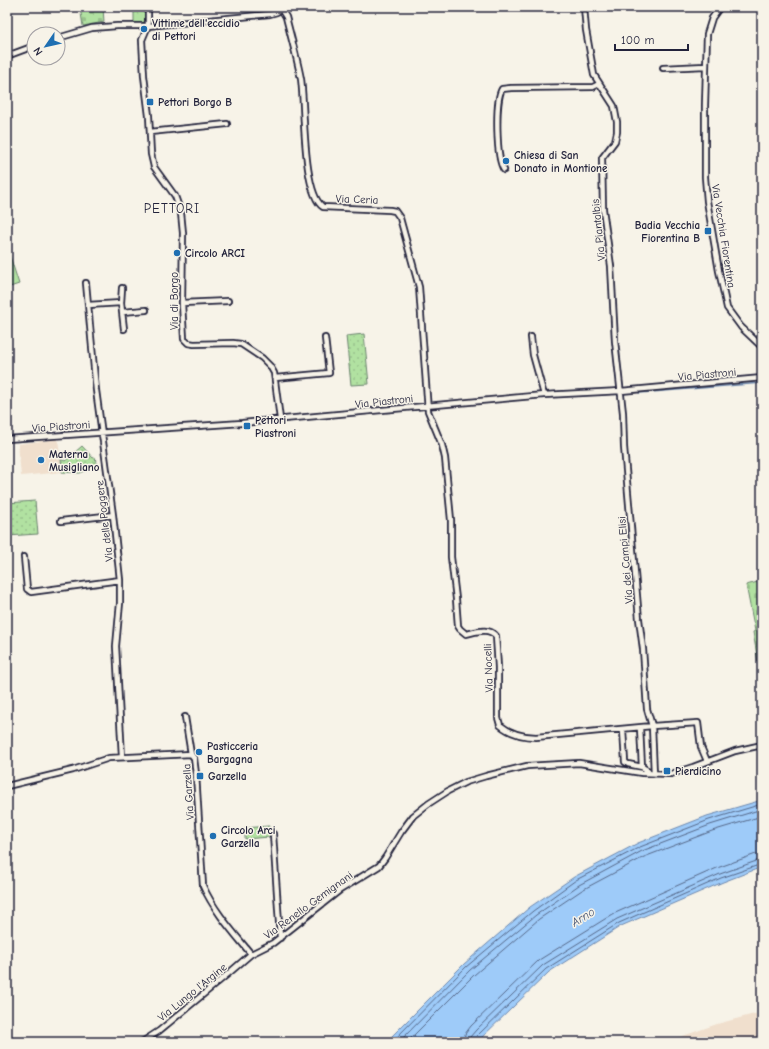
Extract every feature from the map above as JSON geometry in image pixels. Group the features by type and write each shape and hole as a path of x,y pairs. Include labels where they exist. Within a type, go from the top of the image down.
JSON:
{"street":[{"path":"148,7 148,26"},
{"name":"Via Piantalbis","path":"584,7 592,69 599,84 606,92 614,106 618,122 617,137 603,155 603,161 604,217 610,259 615,334 621,391"},
{"name":"Via Vecchia Fiorentina","path":"720,7 712,18 709,27 706,66 706,181 710,223 722,289 728,308 733,318 745,332 762,347"},
{"path":"66,36 92,28 148,26 256,16 274,13 281,8"},
{"name":"Via Ceria","path":"281,8 286,17 301,78 304,102 306,157 316,199 323,207 390,210 395,211 400,218 419,287 427,406"},
{"path":"135,26 144,35"},
{"name":"Via di Borgo","path":"148,26 142,40 152,162 156,171 169,186 175,196 181,214 183,234 183,334 186,341 190,344 241,344 256,353 268,363 275,378 280,419"},
{"path":"7,56 26,49"},
{"path":"663,68 706,66"},
{"path":"504,170 500,164 498,128 498,104 502,89 593,87 599,84"},
{"path":"150,132 227,124"},
{"name":"Via delle Poggere","path":"86,283 95,383 113,515 120,580 120,603 116,646 122,756"},
{"path":"122,288 121,303 124,329"},
{"path":"182,303 228,301"},
{"path":"88,305 121,303"},
{"path":"122,312 146,310"},
{"path":"531,337 533,355 544,395"},
{"path":"275,378 328,373 326,338"},
{"name":"Via Piastroni","path":"7,439 280,419 544,395 621,391 762,378"},
{"name":"Via dei Campi Elisi","path":"621,391 647,709 652,726"},
{"name":"Via Nocelli","path":"427,406 430,418 442,445 445,458 451,520 451,557 458,626 466,634 484,630 490,631 496,636 498,666 498,718 500,725 517,735 529,737 698,723 701,747 707,762"},
{"path":"61,521 113,515"},
{"path":"24,557 27,589 29,591 120,580"},
{"path":"185,718 191,754"},
{"path":"652,726 652,774"},
{"path":"640,728 642,767"},
{"path":"623,730 625,762 642,767 652,774"},
{"name":"Via Renello Gemignani","path":"251,954 267,947 340,890 379,866 409,821 428,804 448,791 466,782 514,768 565,763 588,764 652,774 671,774 735,751 762,745"},
{"name":"Via Garzella","path":"7,786 73,770 109,758 122,756 191,754 194,758 196,774 203,886 224,919 251,954"},
{"path":"273,834 280,938"},
{"name":"Via Lungo l'Argine","path":"142,1042 165,1026 251,954"}],"shaded area":[{"path":"58,439 62,472 21,476 18,444"},
{"path":"762,1012 762,1042 666,1042 717,1024"}],"green space":[{"path":"80,7 103,7 104,22 83,26"},
{"path":"134,7 146,7 145,24 134,25"},
{"path":"7,247 19,284 7,288"},
{"path":"364,334 369,384 351,385 346,336"},
{"path":"82,446 93,458 95,457 97,466 80,473 62,472 61,459 65,461"},
{"path":"35,501 38,534 7,536 7,503"},
{"path":"762,581 762,669 760,661 758,662 753,632 755,631 746,585"},
{"path":"269,826 270,837 245,839 245,828"}],"water":[{"name":"Arno","path":"762,800 762,867 723,882 621,926 549,972 477,1042 386,1042 464,964 530,907 574,877 638,843 707,816"}],"waterway":[{"path":"639,393 762,383"}],"place":[{"name":"Vittime dell'eccidio di Pettori","path":"144,29"},
{"name":"Pettori Borgo B","path":"150,102"},
{"name":"Chiesa di San Donato in Montione","path":"506,161"},
{"name":"Badia Vecchia Fiorentina B","path":"708,231"},
{"name":"Circolo ARCI","path":"177,253"},
{"name":"Pettori Piastroni","path":"247,426"},
{"name":"Materna Musigliano","path":"41,460"},
{"name":"Pasticceria Bargagna","path":"199,752"},
{"name":"Pierdicino","path":"667,771"},
{"name":"Garzella","path":"200,776"},
{"name":"Circolo Arci Garzella","path":"213,836"}],"district":[{"name":"PETTORI","path":"172,208"}]}
